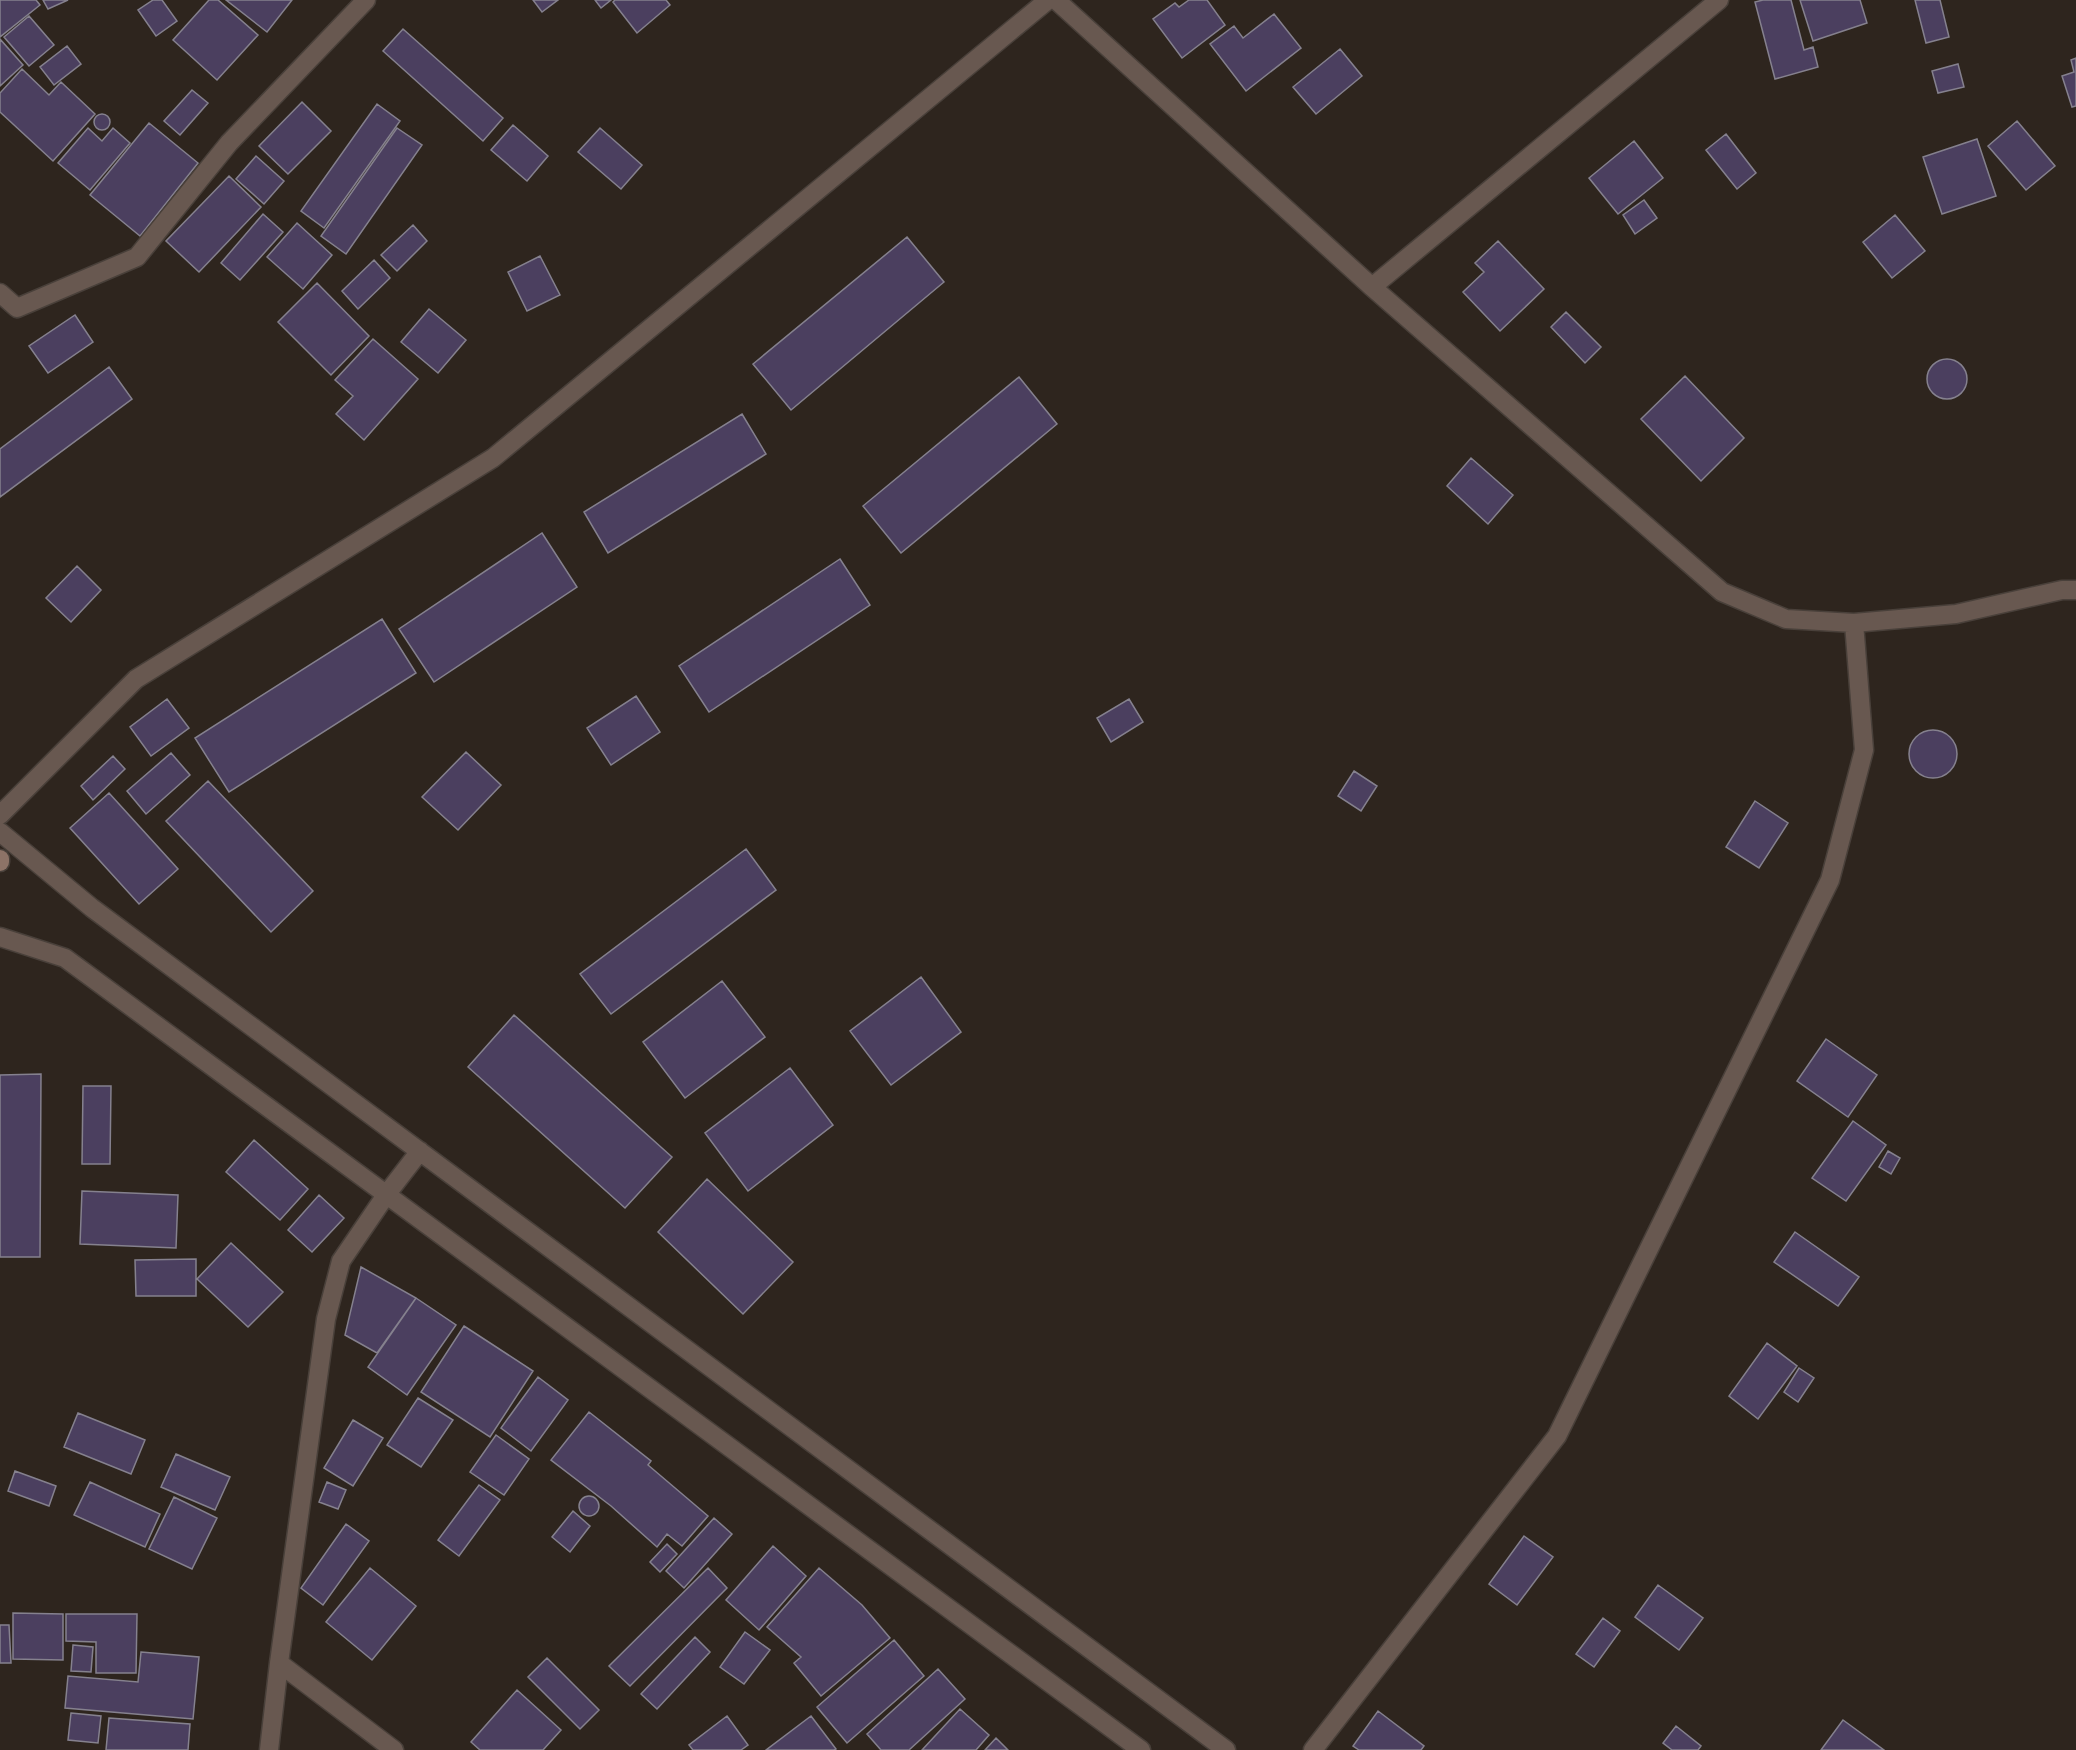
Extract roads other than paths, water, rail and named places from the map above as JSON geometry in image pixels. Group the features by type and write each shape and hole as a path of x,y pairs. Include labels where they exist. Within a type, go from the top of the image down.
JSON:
{"street":[{"path":"0,293 17,308 137,257 229,143 366,0"},
{"path":"0,815 136,679 493,458 1048,0"},
{"path":"1056,0 1372,287 1722,592 1786,618 1854,623 1956,614 2062,590 2076,590"},
{"path":"1372,287 1719,0"},
{"path":"1313,1750 1557,1436 1830,880 1864,750 1854,623"},
{"path":"0,832 92,908 1226,1750"},
{"path":"0,936 65,958 1141,1750"},
{"path":"269,1750 326,1319 341,1261 386,1195 420,1151"},
{"path":"279,1663 394,1750"}]}
